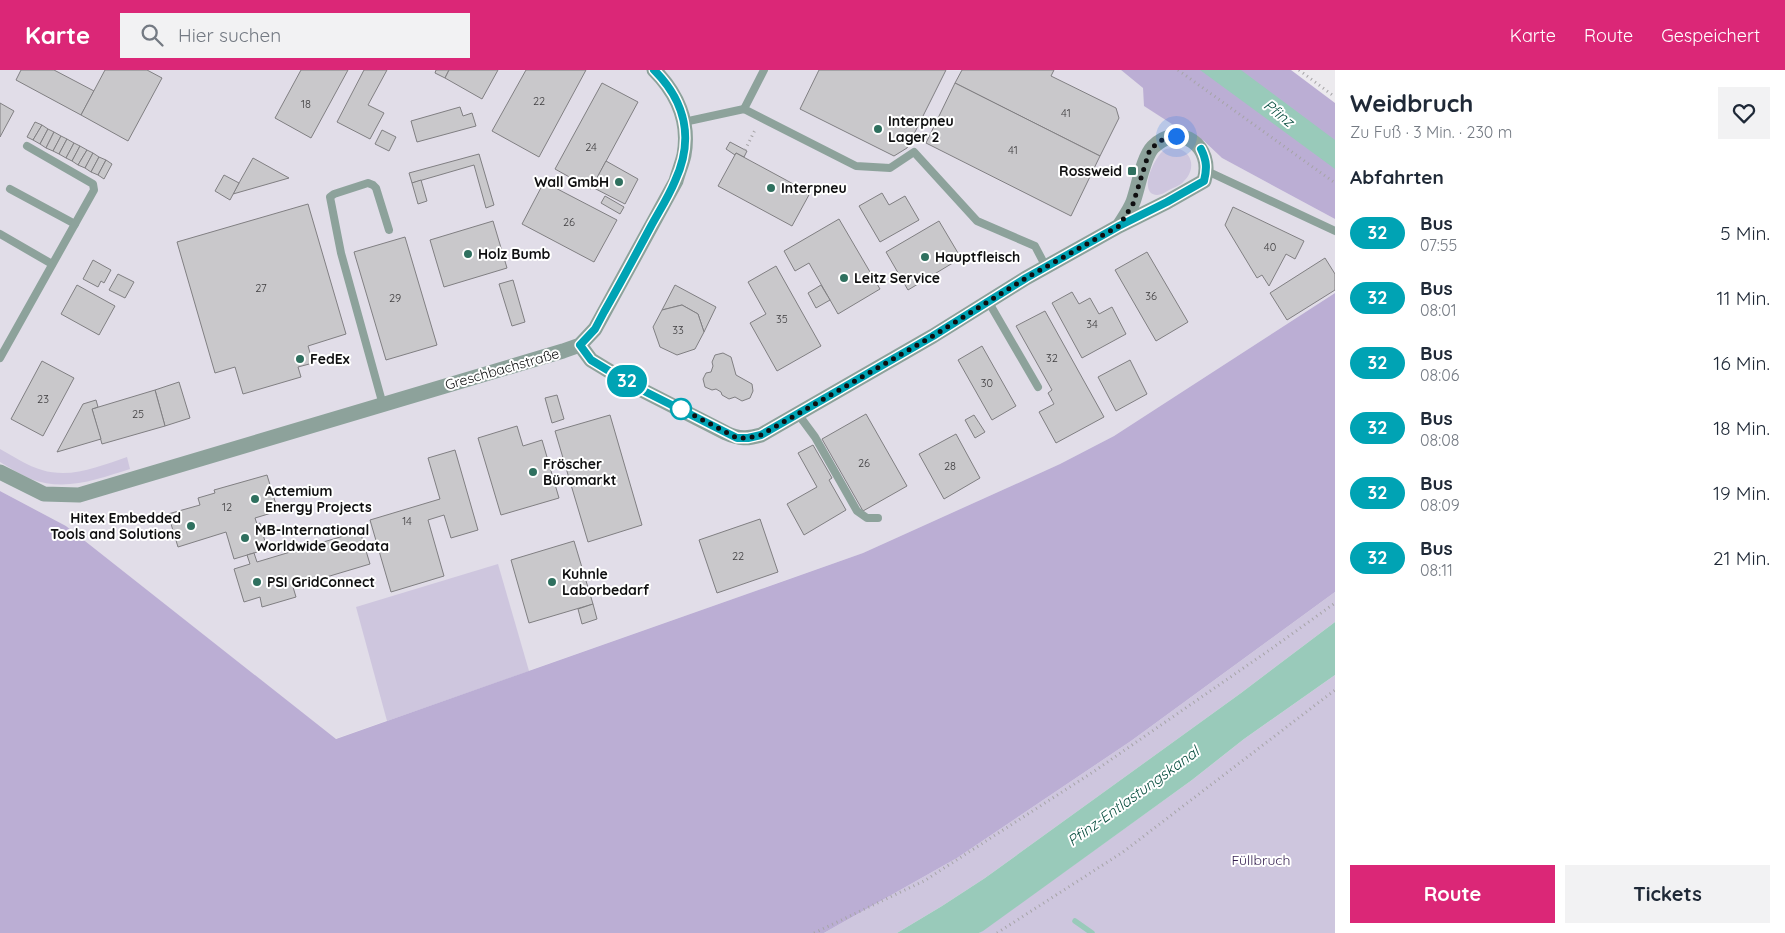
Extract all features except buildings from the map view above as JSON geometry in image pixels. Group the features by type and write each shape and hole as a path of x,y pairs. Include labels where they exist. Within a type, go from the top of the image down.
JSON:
{"street":[{"path":"654,70 666,82 680,105 686,127 684,155 676,181 595,329 580,345 591,360 634,386 737,438 761,435 933,336 1046,267 1204,181 1207,171 1206,159 1201,149 1190,139 1176,136 1162,140 1150,149 1133,204 1119,226"},
{"name":"Greschbachstraße","path":"0,472 44,494 79,495 580,345"}],"lane":[{"path":"744,109 764,70"},
{"path":"684,122 744,109 856,166 890,168 914,152 977,221 1035,246 1046,267"},
{"path":"1,355 94,190 93,184 27,146"},
{"path":"1207,171 1335,231"},
{"path":"383,405 344,262 330,198 334,194 368,183 373,184 376,188 389,230"},
{"path":"10,189 75,224"},
{"path":"0,234 52,264"},
{"path":"988,302 1038,387"},
{"path":"798,414 815,437 857,511 867,518 878,518"}],"path":[{"path":"1178,70 1335,184"},
{"path":"1299,70 1335,97"},
{"path":"745,150 762,119"},
{"path":"814,933 924,882 1101,766 1335,603"},
{"path":"997,933 1123,852 1335,690"}],"shaded area":[{"path":"0,70 1121,70 1143,88 1145,106 1178,128 1189,131 1204,141 1222,158 1335,219 1335,293 1114,436 1060,464 863,553 335,739 66,526 0,491"},
{"path":"1121,70 1291,70 1335,103 1335,219 1222,158 1204,141 1189,131 1178,128 1144,106 1143,88"},
{"path":"1335,293 1335,592 1131,741 957,858 824,933 0,933 0,491 66,526 336,739 863,553 1060,464 1114,436"}],"green space":[{"path":"1174,148 1185,152 1191,160 1188,176 1181,184 1163,194 1151,193 1148,188 1148,181 1153,165 1162,152 1166,149"},
{"path":"0,449 32,466 53,472 64,473 85,470 127,457 130,469 81,483 44,483 31,479 0,462"},
{"path":"498,564 529,671 387,721 356,607"},
{"path":"1335,592 1335,622 1241,693 985,878 897,933 824,933 957,858 1131,741"},
{"name":"Füllbruch","path":"1335,675 1335,933 979,933 1192,780 1244,739"}],"water":[{"name":"Pfinz","path":"1200,70 1241,70 1335,140 1335,169"},
{"name":"Pfinz-Entlastungskanal","path":"1335,622 1335,675 1244,739 1192,780 983,931 979,933 897,933 985,878 1241,693"}],"waterway":[{"path":"1075,921 1092,933"}],"bus line":[{"name":"32","path":"654,70 666,82 680,105 686,127 684,155 676,181 595,329 580,345 591,360 634,386 737,438 761,435 933,336 1026,278 1204,181 1207,171 1206,159 1201,149"}],"place":[{"name":"Interpneu Lager 2","path":"878,129"},
{"name":"Rossweid","path":"1132,171"},
{"name":"Wall GmbH","path":"619,182"},
{"name":"Interpneu","path":"771,188"},
{"name":"Holz Bumb","path":"468,254"},
{"name":"Hauptfleisch","path":"925,257"},
{"name":"Leitz Service","path":"844,278"},
{"name":"FedEx","path":"300,359"},
{"name":"Fröscher Büromarkt","path":"533,472"},
{"name":"Actemium Energy Projects","path":"255,499"},
{"name":"Hitex Embedded Tools and Solutions","path":"191,526"},
{"name":"MB-International Worldwide Geodata","path":"245,538"},
{"name":"PSI GridConnect","path":"257,582"},
{"name":"Kuhnle Laborbedarf","path":"552,582"}],"route":[{"path":"681,409 737,438 761,435 933,336 1026,278 1119,226 1133,204 1150,149 1162,140 1176,136"}]}
